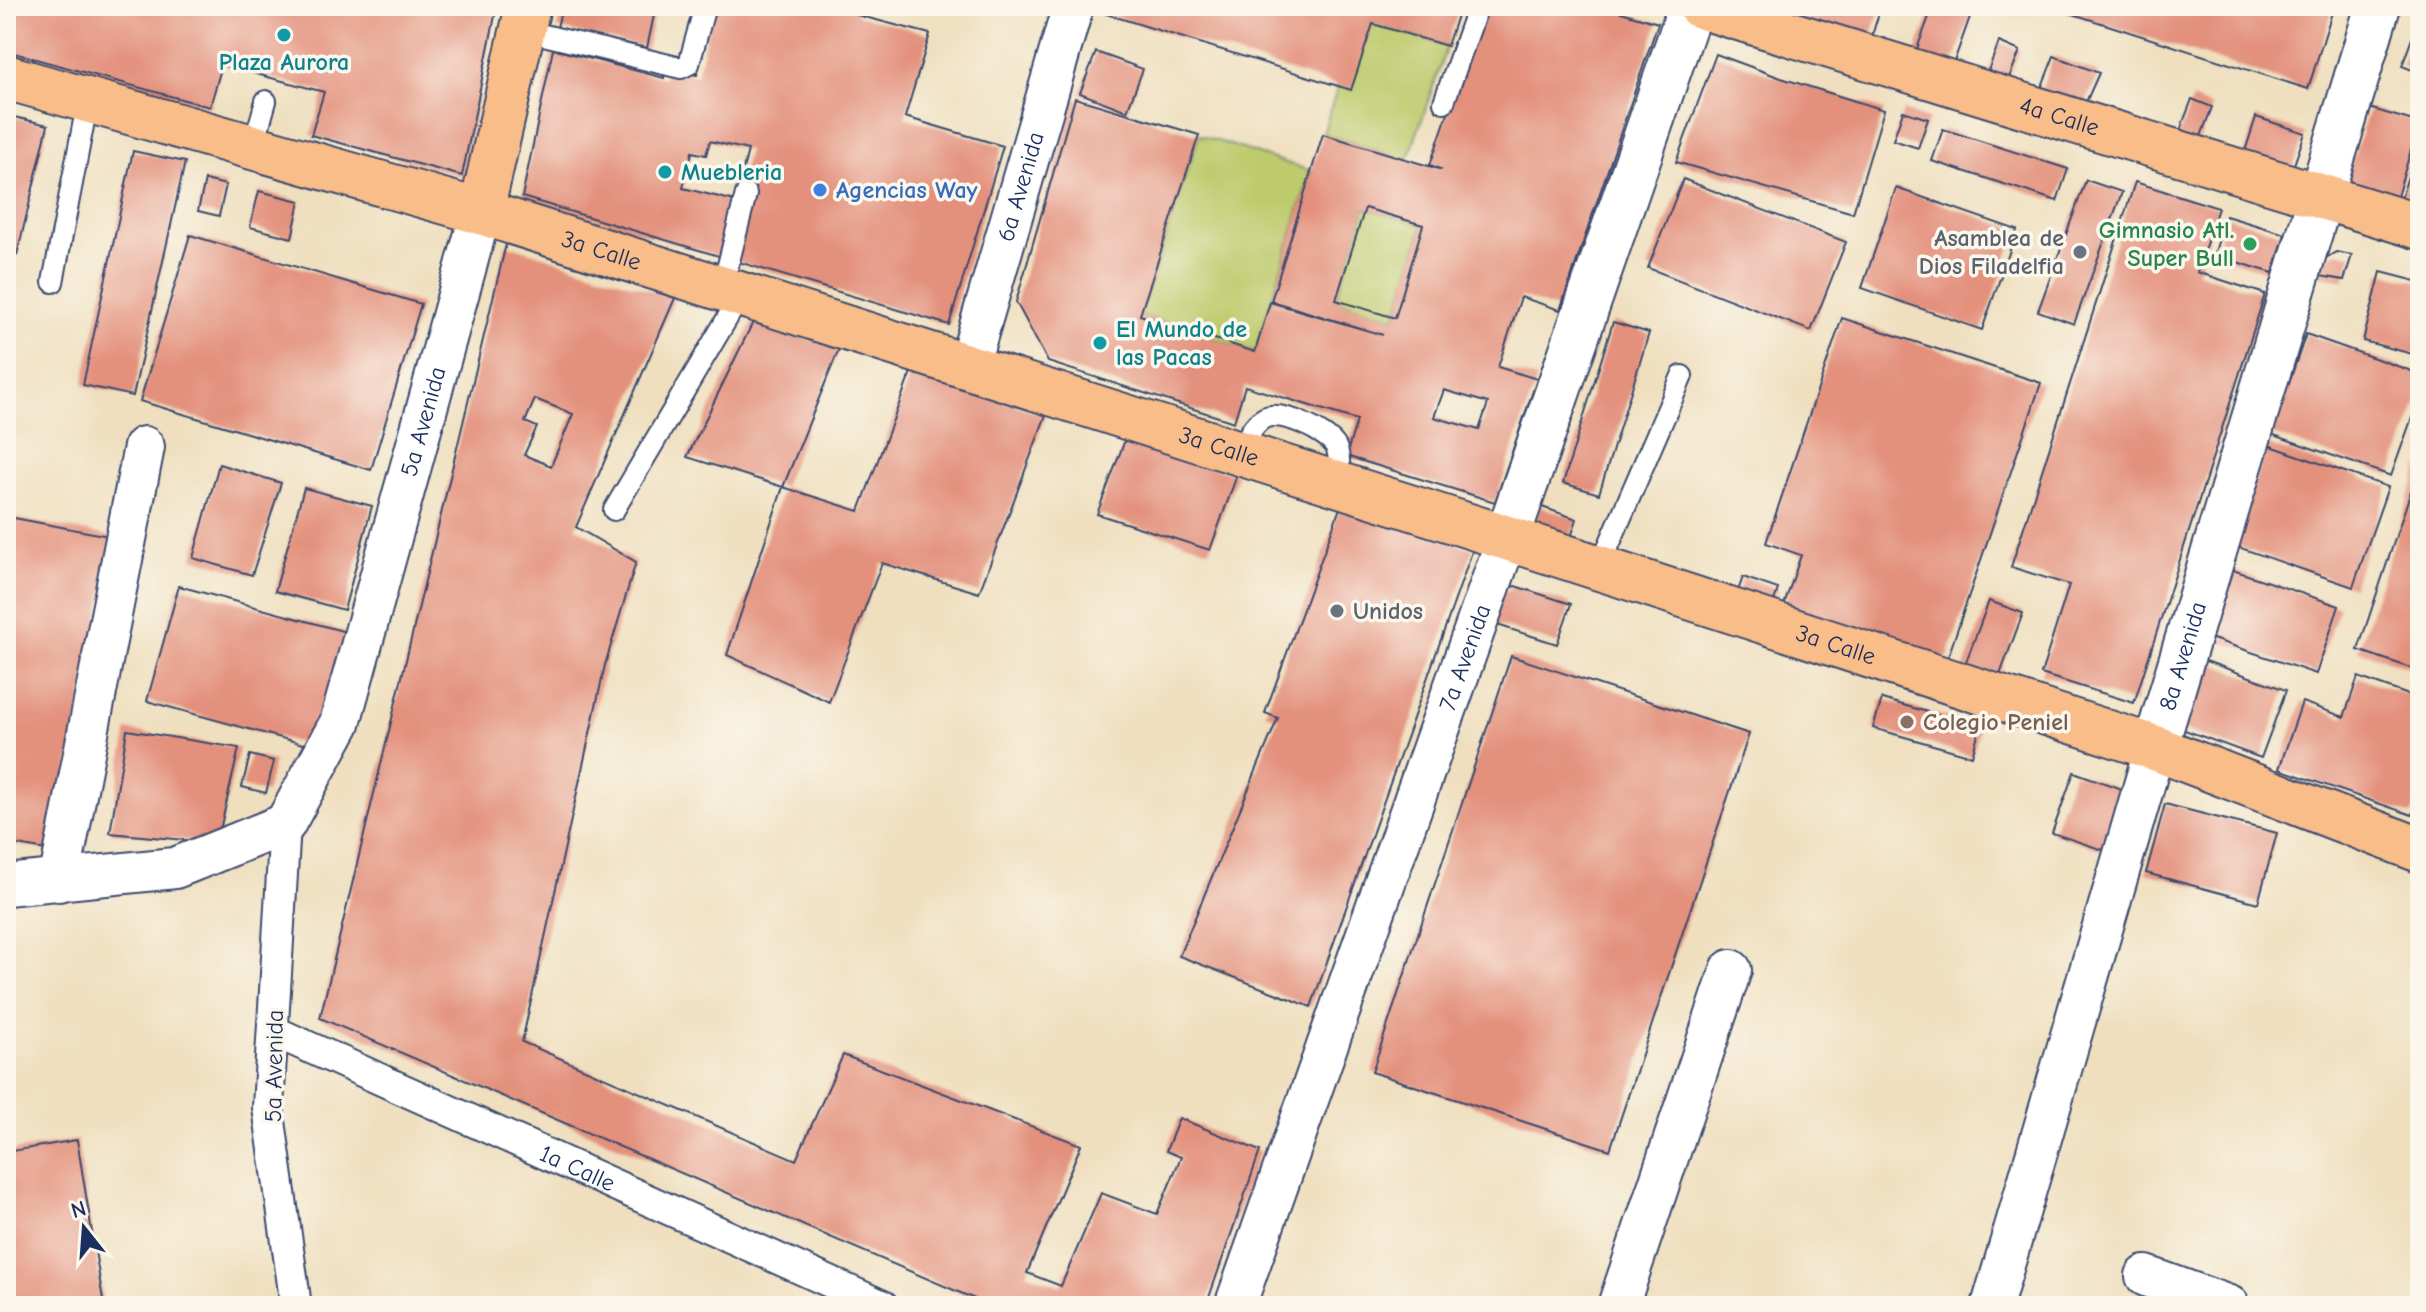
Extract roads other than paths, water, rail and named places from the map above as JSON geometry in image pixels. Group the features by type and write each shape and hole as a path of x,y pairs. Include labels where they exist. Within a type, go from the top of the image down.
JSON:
{"main road":[{"name":"4a Calle","path":"1700,6 2420,227"},
{"name":"5a Avenida","path":"481,212 526,18"},
{"name":"3a Calle","path":"6,77 481,212 1507,538 2155,748 2420,850"}],"street":[{"name":"6a Avenida","path":"968,367 1073,6"},
{"name":"7a Avenida","path":"1235,1306 1507,538 1691,6"},
{"name":"8a Avenida","path":"1992,1306 2155,748 2378,6"},
{"name":"5a Avenida","path":"296,1306 268,1107 285,824 340,723 481,212"},
{"path":"59,881 144,447"},
{"path":"6,885 175,868 285,824"},
{"path":"1618,1306 1731,970"},
{"name":"1a Calle","path":"273,1031 883,1306"},
{"path":"2146,1276 2229,1306"}],"lane":[{"path":"526,18 681,68 689,64 705,6"},
{"path":"1444,102 1478,6"},
{"path":"53,282 88,100"},
{"path":"253,147 266,101"},
{"path":"614,510 732,292 746,194"},
{"path":"1599,568 1682,376"}],"place":[{"name":"Plaza Aurora","path":"284,35"},
{"name":"Muebleria","path":"665,172"},
{"name":"Agencias Way","path":"820,190"},
{"name":"Gimnasio Atl. Super Bull","path":"2250,244"},
{"name":"Asamblea de Dios Filadelfia","path":"2080,252"},
{"name":"El Mundo de las Pacas","path":"1100,343"},
{"name":"Unidos","path":"1337,611"},
{"name":"Colegio Peniel","path":"1907,722"}]}
